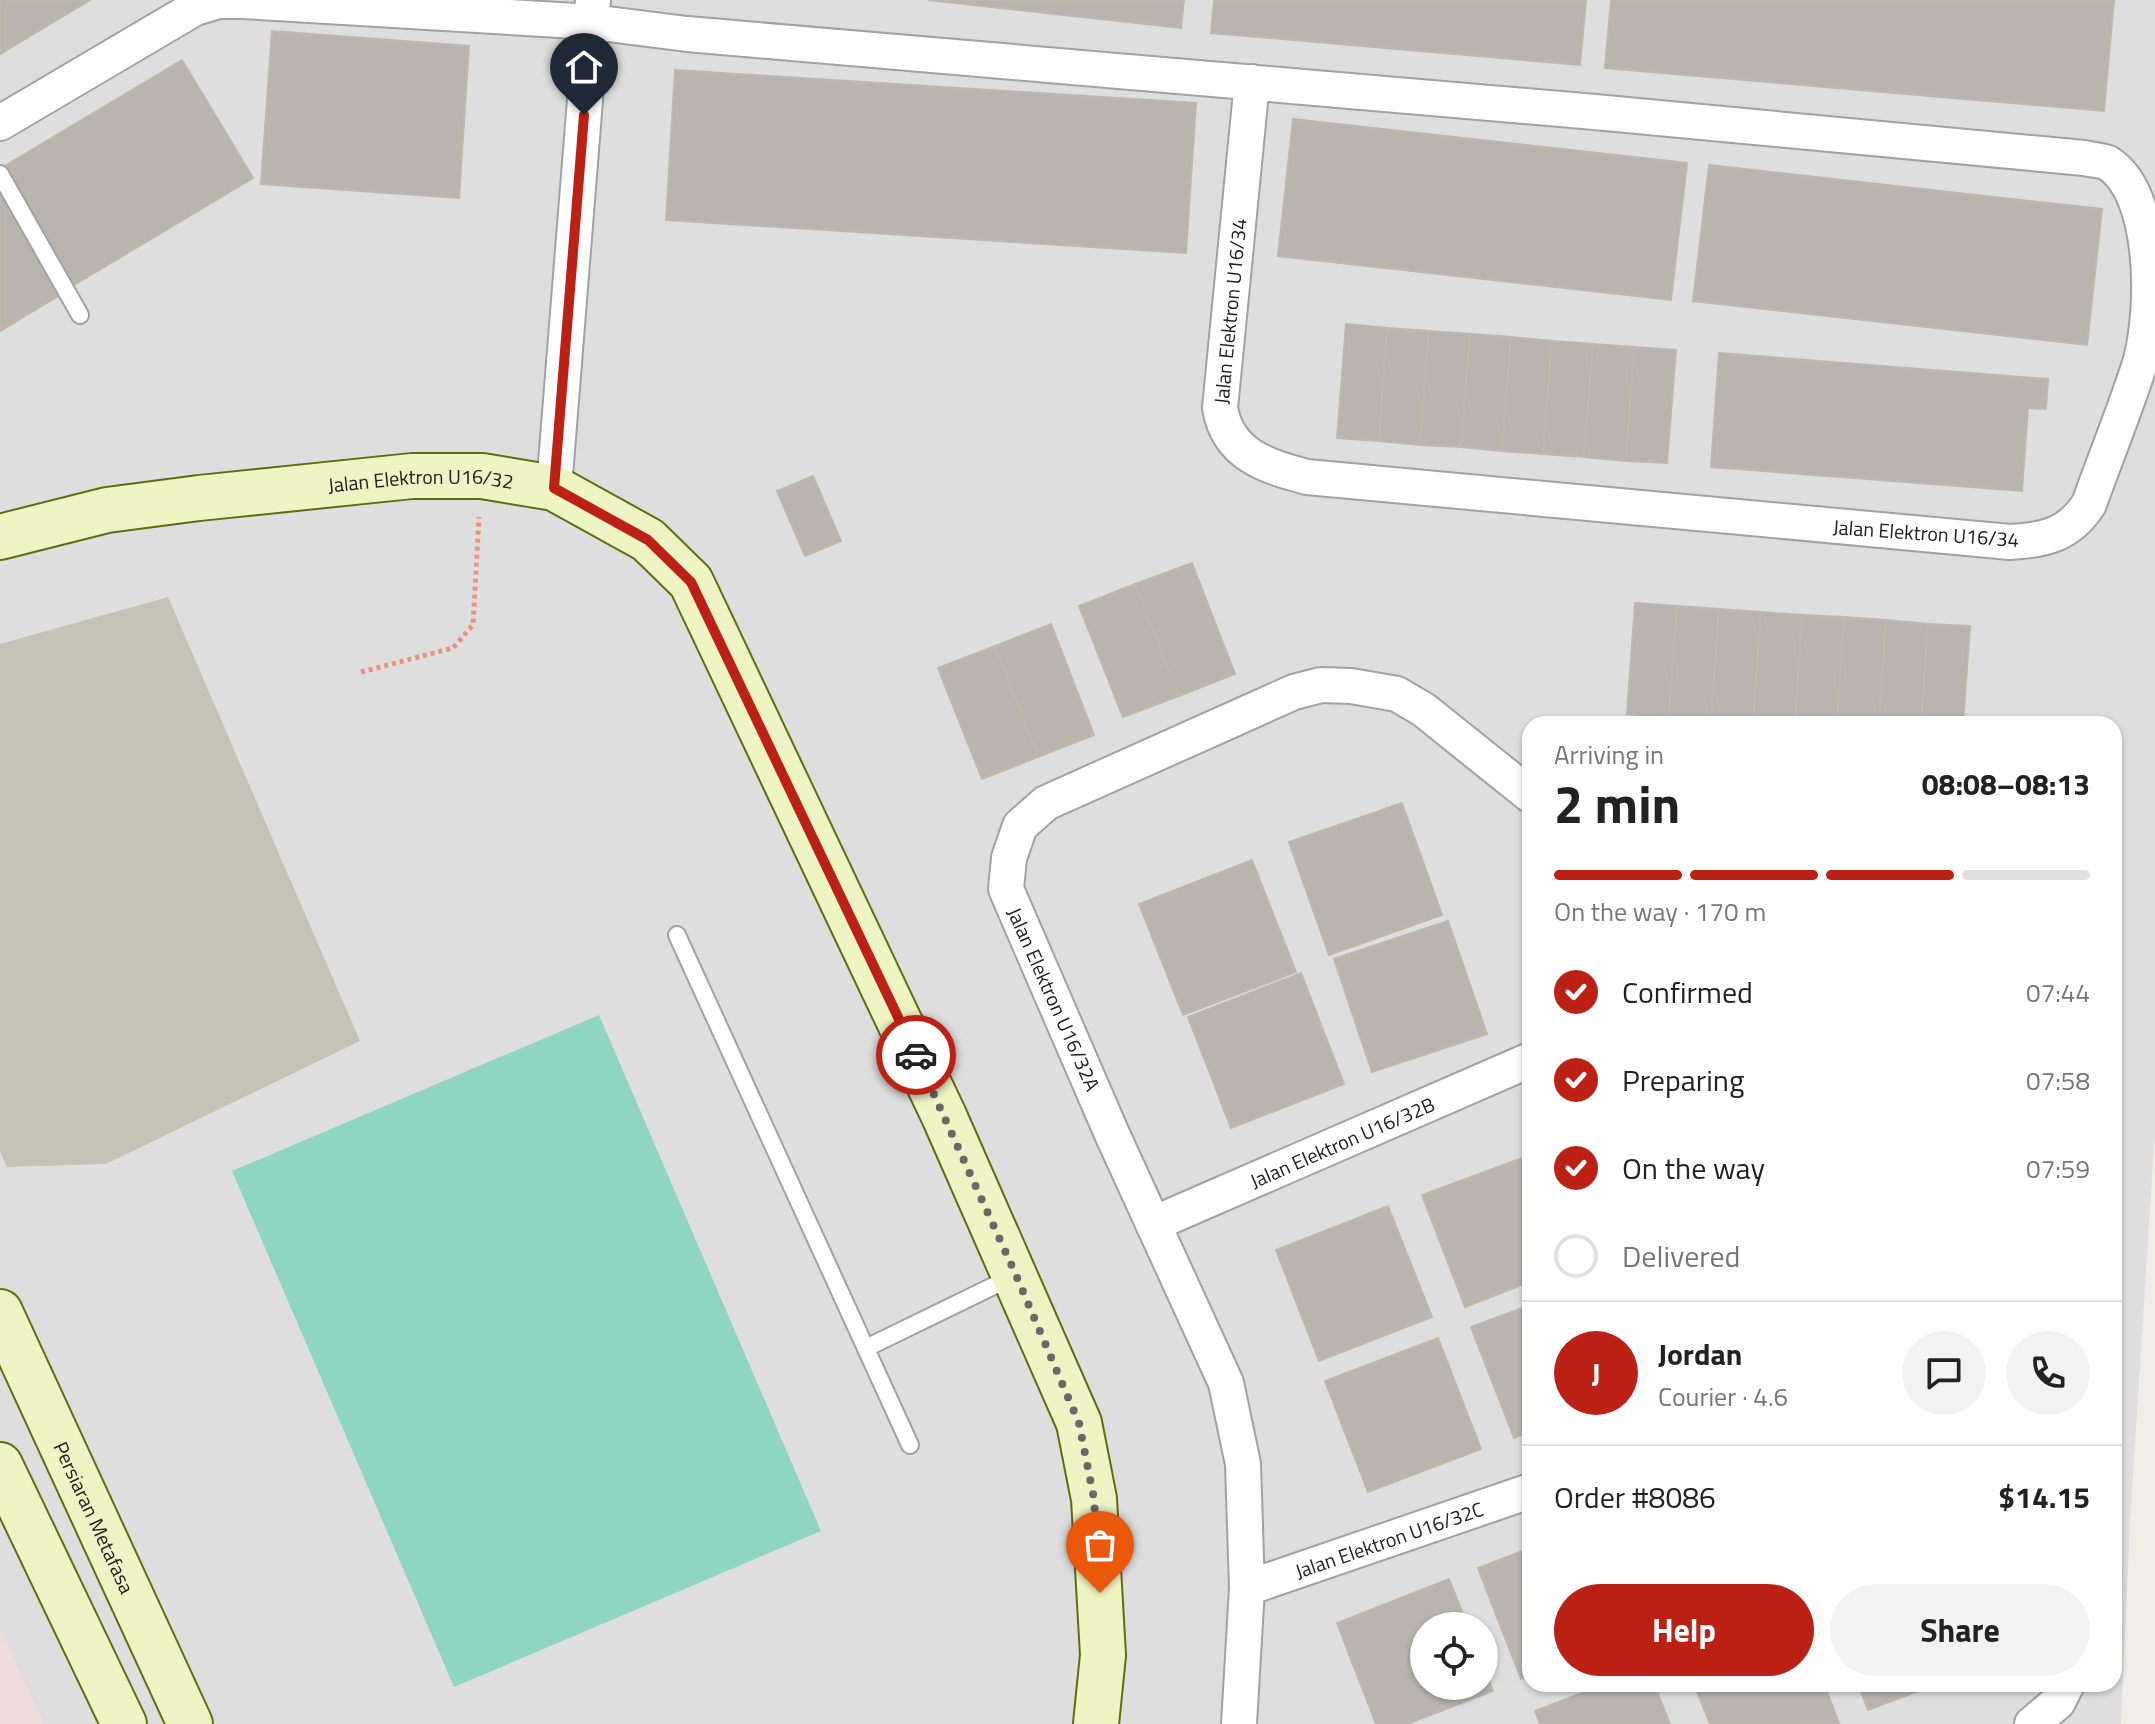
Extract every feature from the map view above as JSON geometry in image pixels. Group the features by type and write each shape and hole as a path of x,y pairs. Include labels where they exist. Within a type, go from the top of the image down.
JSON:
{"street":[{"name":"Jalan Elektron U16/34","path":"2,116 195,8 219,1 592,11 687,34 1252,82 2084,158 2108,163 2126,176 2144,200 2153,227 2153,297 2142,358 2089,504 2079,519 2054,535 2043,540 2010,542 1323,479 1275,469 1251,456 1231,439 1222,424 1220,408 1252,82"},
{"path":"554,488 592,11"},
{"name":"Jalan Elektron U16/32","path":"0,537 107,510 168,502 412,476 482,476 554,488 648,540 691,582 944,1116 1079,1423 1094,1499 1103,1655 1096,1724"},
{"name":"Jalan Elektron U16/32A","path":"1239,1724 1247,1588 1243,1464 1226,1383 1006,889 1009,858 1020,826 1046,803 1294,692 1321,685 1351,686 1397,694 1424,710 1522,789"},
{"name":"Jalan Elektron U16/32B","path":"1153,1224 1522,1063"},
{"name":"Persiaran Metafasa","path":"0,1312 190,1724"},
{"path":"0,1465 124,1724"},
{"name":"Jalan Elektron U16/32C","path":"1247,1588 1522,1494"},
{"path":"2032,1724 2058,1702 2063,1692"}],"lane":[{"path":"0,174 80,315"},
{"path":"677,935 910,1445"},
{"path":"866,1348 1016,1275"}],"path":[{"path":"361,672 453,648 473,625 482,476"}],"shaded area":[{"path":"0,0 2155,0 2155,1132 2130,1522 2121,1724 0,1724"},
{"path":"168,597 360,1041 106,1164 7,1167 0,1151 0,644"},
{"path":"0,1629 44,1724 0,1724"}],"green space":[{"path":"599,1015 821,1531 454,1687 232,1171"}],"building":[{"path":"0,0 90,0 0,54"},
{"path":"928,0 1184,0 1181,28"},
{"path":"1214,0 1586,0 1580,65 1211,33"},
{"path":"1611,0 2114,0 2104,111 1605,68"},
{"path":"272,31 469,46 459,198 261,184"},
{"path":"182,60 253,178 74,285 3,167"},
{"path":"675,70 1196,103 1186,253 666,220"},
{"path":"1293,119 1687,163 1671,300 1278,256"},
{"path":"1709,165 2102,209 2087,345 1693,301"},
{"path":"0,195 60,295 0,331"},
{"path":"1346,324 1387,328 1379,441 1337,438"},
{"path":"1387,328 1429,331 1420,445 1379,441"},
{"path":"1429,331 1470,334 1461,447 1420,445"},
{"path":"1470,334 1511,337 1502,451 1461,447"},
{"path":"1511,337 1552,341 1543,454 1502,451"},
{"path":"1552,341 1593,344 1584,457 1543,454"},
{"path":"1593,344 1634,347 1626,461 1584,457"},
{"path":"1634,347 1676,350 1667,463 1626,461"},
{"path":"1719,353 2048,379 2046,409 2028,408 2022,491 1711,467"},
{"path":"813,476 841,541 805,556 777,491"},
{"path":"1192,563 1235,674 1179,696 1135,584"},
{"path":"1135,584 1179,696 1123,717 1079,606"},
{"path":"1635,603 1677,606 1669,716 1627,714"},
{"path":"1677,606 1719,609 1711,716 1669,716"},
{"path":"1719,609 1761,612 1753,716 1711,716"},
{"path":"1761,612 1802,615 1796,716 1753,716"},
{"path":"1802,615 1844,617 1838,716 1796,716"},
{"path":"1844,617 1886,620 1880,716 1838,716"},
{"path":"1886,620 1928,624 1922,716 1880,716"},
{"path":"1051,624 1094,735 1038,757 995,646"},
{"path":"1928,624 1970,626 1964,716 1922,716"},
{"path":"995,646 1038,757 982,779 938,668"},
{"path":"1402,803 1442,915 1329,955 1289,842"},
{"path":"1252,860 1296,972 1183,1015 1139,904"},
{"path":"1448,921 1487,1034 1372,1072 1334,959"},
{"path":"1301,973 1344,1084 1231,1128 1188,1017"},
{"path":"1522,1158 1522,1285 1465,1307 1422,1195"},
{"path":"1388,1206 1432,1317 1319,1361 1276,1250"},
{"path":"1522,1308 1522,1435 1514,1438 1471,1327"},
{"path":"1438,1338 1481,1449 1368,1492 1325,1381"},
{"path":"1522,1551 1521,1679 1498,1620 1498,1612 1495,1612 1478,1568"},
{"path":"1449,1579 1462,1612 1410,1612 1410,1700 1470,1700 1407,1724 1376,1724 1337,1623"},
{"path":"1584,1692 1657,1692 1670,1724 1540,1724 1535,1711"},
{"path":"1697,1692 1827,1692 1839,1723 1710,1724"},
{"path":"1861,1692 1916,1692 1868,1710"}],"way so far":[{"path":"916,1055 1079,1423 1094,1499 1100,1593"}],"route":[{"path":"584,115 554,488 648,540 691,582 916,1055"}]}
